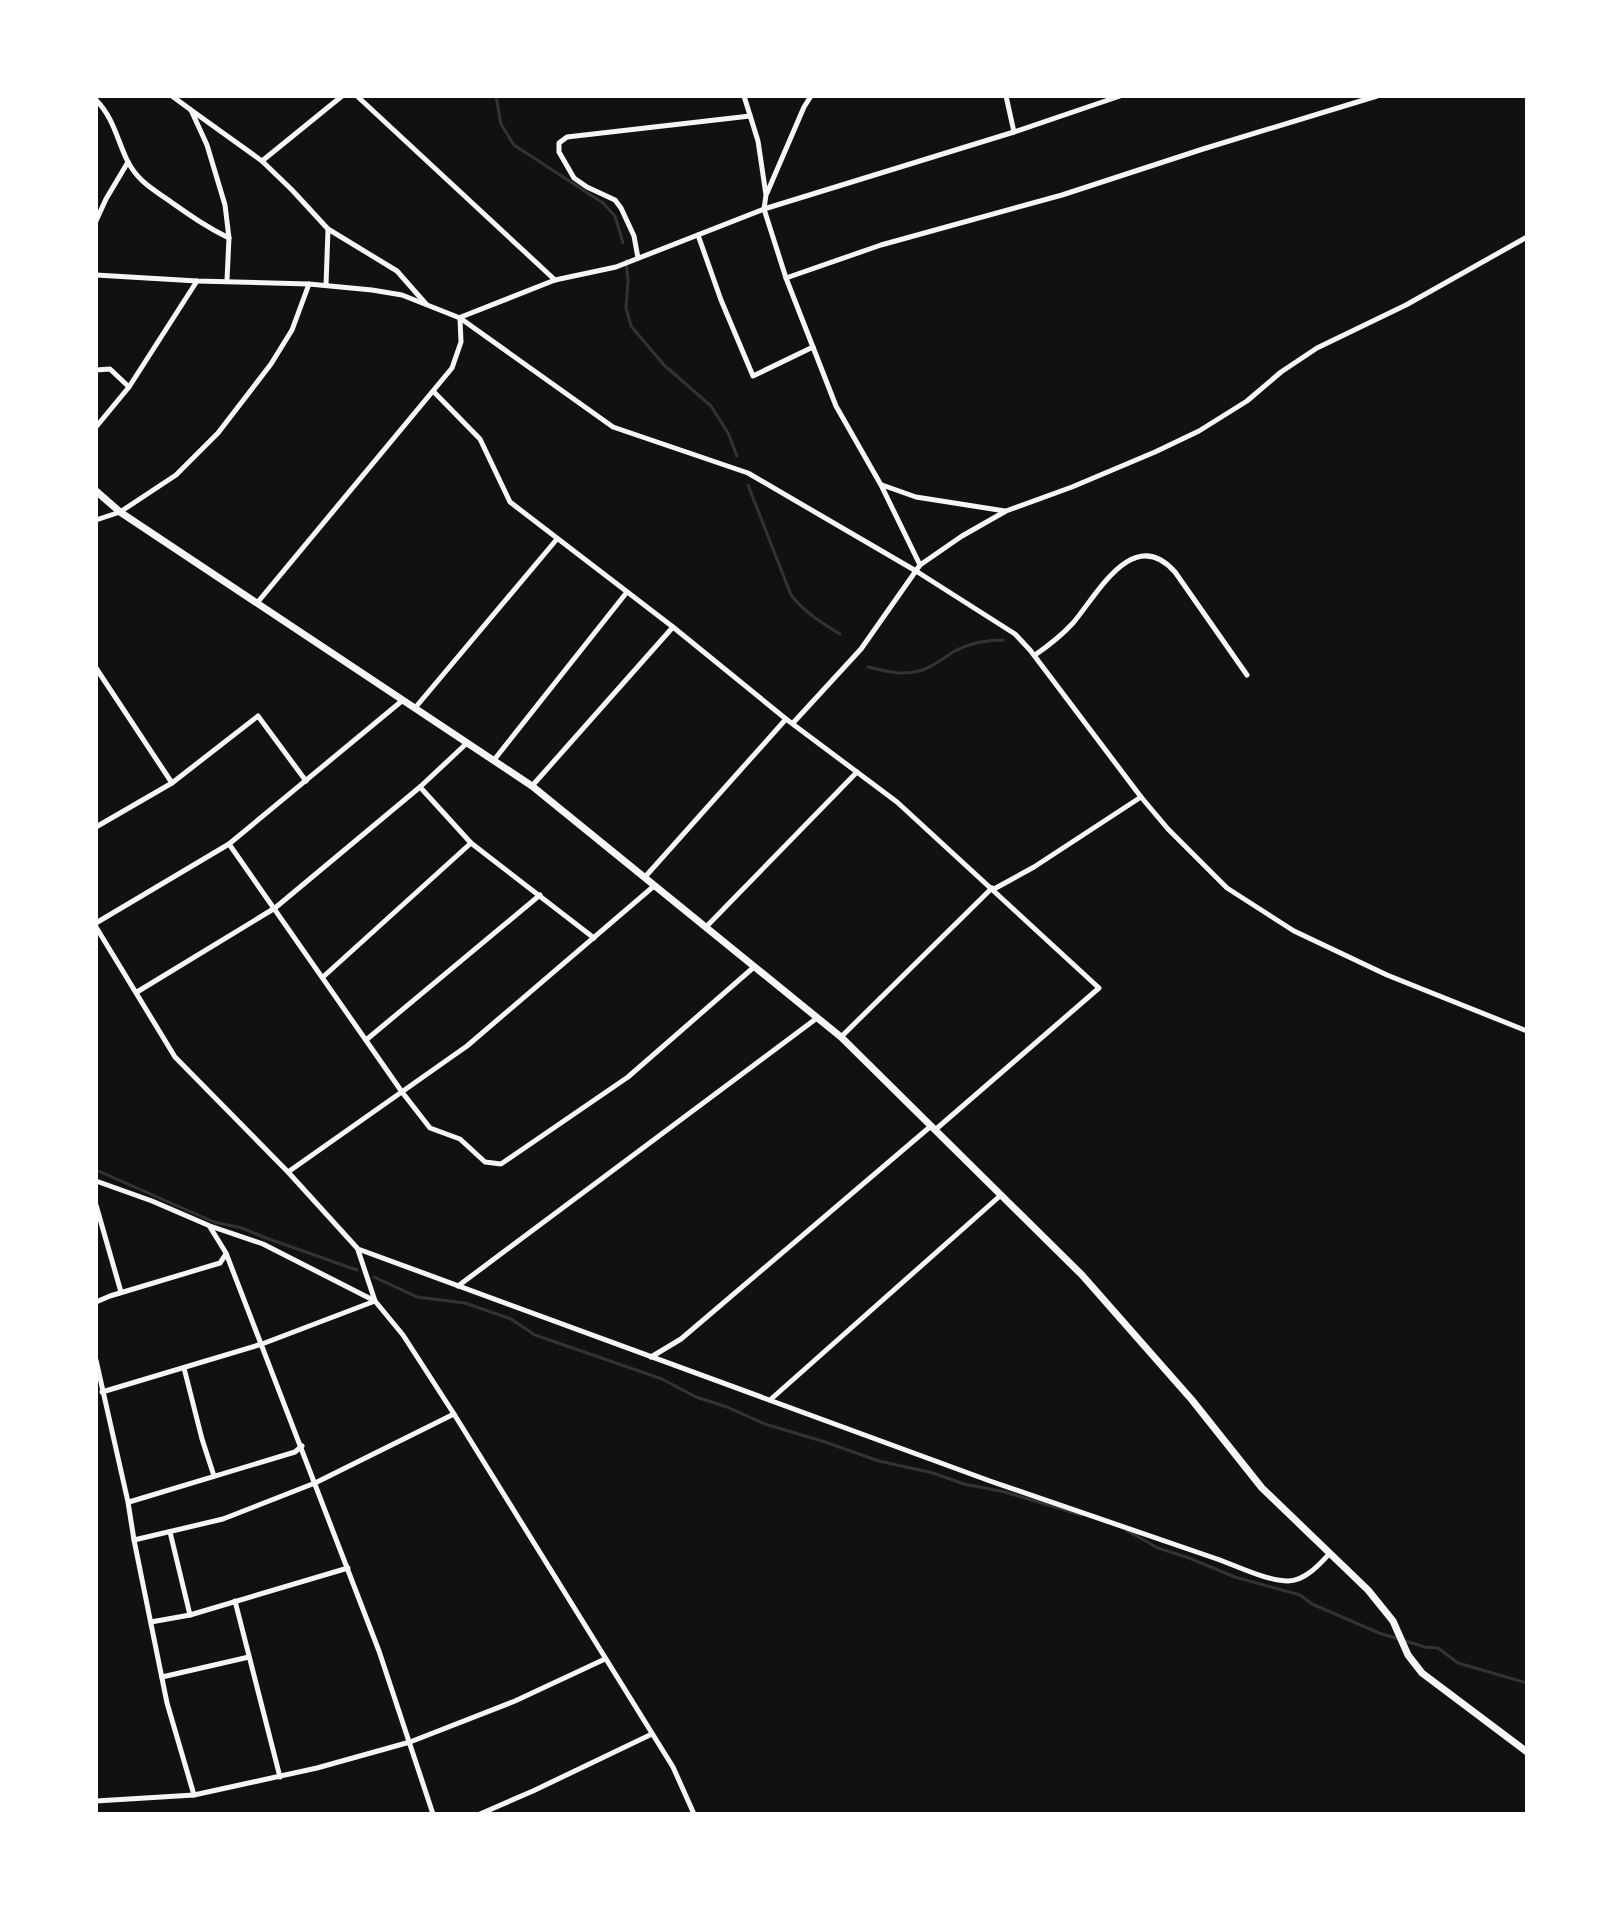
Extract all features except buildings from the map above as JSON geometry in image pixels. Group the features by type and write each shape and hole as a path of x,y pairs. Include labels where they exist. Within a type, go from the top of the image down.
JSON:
{"street":[{"path":"172,96 262,161 328,229 397,271 426,305"},
{"path":"262,161 342,96"},
{"path":"357,96 555,280"},
{"path":"744,96 758,141 766,195"},
{"path":"811,96 766,195 764,209 786,278 836,406 881,485 920,565"},
{"path":"1006,96 1014,132"},
{"path":"460,318 555,280 616,267 764,209 1120,96"},
{"path":"786,278 881,245 1062,195 1377,96"},
{"path":"96,100 116,130 128,162 147,187 204,226 229,238"},
{"path":"191,110 207,145 225,205 229,238 227,280"},
{"path":"638,258 631,226 621,208 615,200 574,178 559,152 559,143 567,137 750,116"},
{"path":"96,221 128,162"},
{"path":"326,285 328,229"},
{"path":"698,235 753,376 813,347"},
{"path":"793,723 861,649 920,565 962,536 1006,511 1072,487 1199,431 1247,401 1281,372 1317,348 1406,305 1527,237"},
{"path":"96,275 309,284 372,290 402,295 460,318 613,427 748,473 916,571 1015,634 1032,652 1141,797 1227,888 1294,931 1387,975 1527,1031"},
{"path":"96,427 129,387 197,281"},
{"path":"96,520 120,512 176,475 218,433 271,364 292,330 309,284"},
{"path":"257,603 452,368 461,342 460,318"},
{"path":"96,370 110,369 129,387"},
{"path":"434,392 480,439 510,502 673,627 786,719 897,802 1099,988 681,1339 651,1357"},
{"path":"881,485 916,497 1006,511"},
{"path":"96,491 120,512 532,786 841,1037 1082,1275 1192,1400 1262,1488 1368,1590 1393,1621 1408,1655 1422,1673 1527,1752"},
{"path":"415,708 557,539"},
{"path":"1032,652 1071,625 1115,571 1127,561 1150,556 1168,564 1175,572 1247,675"},
{"path":"494,760 627,592"},
{"path":"532,786 673,627"},
{"path":"96,668 172,783"},
{"path":"403,700 229,844 96,925 175,1057 288,1172 358,1249 375,1301 403,1335 454,1414 673,1767 694,1814"},
{"path":"96,827 172,783 258,716 306,781"},
{"path":"645,877 786,719"},
{"path":"137,992 275,908 420,787 468,742"},
{"path":"706,927 857,772"},
{"path":"420,787 471,843 594,938"},
{"path":"841,1037 993,888 1034,867 1141,797"},
{"path":"323,977 471,843"},
{"path":"229,844 430,1128 460,1139 485,1162 501,1164 628,1077 755,966"},
{"path":"288,1172 467,1046 655,885"},
{"path":"366,1040 540,895"},
{"path":"458,1286 817,1018"},
{"path":"96,1181 263,1244 375,1301"},
{"path":"770,1400 1001,1195"},
{"path":"96,1205 121,1292"},
{"path":"210,1226 226,1253 302,1446 379,1651 433,1814"},
{"path":"358,1249 990,1481 1257,1575 1290,1582 1314,1570 1330,1553"},
{"path":"96,1302 220,1263 226,1253"},
{"path":"102,1392 262,1344 375,1301"},
{"path":"96,1360 128,1502 167,1703 194,1795"},
{"path":"184,1368 214,1476"},
{"path":"134,1540 223,1519 315,1483 454,1414"},
{"path":"128,1502 295,1452 302,1446"},
{"path":"170,1532 190,1615"},
{"path":"151,1622 190,1615 348,1568"},
{"path":"235,1601 280,1777"},
{"path":"162,1677 249,1657"},
{"path":"96,1801 194,1795 317,1768 410,1742 515,1701 605,1659"},
{"path":"480,1814 652,1734"}],"waterway":[{"path":"496,96 501,124 514,145 603,203 615,216 623,243"},
{"path":"626,260 626,308 631,326 664,365 711,406 728,433 737,456"},
{"path":"748,485 791,595 807,612 840,634"},
{"path":"868,667 912,672 928,668 965,646 1003,640"},
{"path":"96,1170 214,1222 242,1228 357,1270"},
{"path":"374,1277 417,1297 465,1303 511,1319 535,1335 662,1379 696,1397 765,1424 879,1461 1005,1492 1081,1515"},
{"path":"1126,1530 1158,1548 1235,1577 1300,1595 1312,1604 1379,1633 1438,1648 1458,1663 1527,1683"}]}
